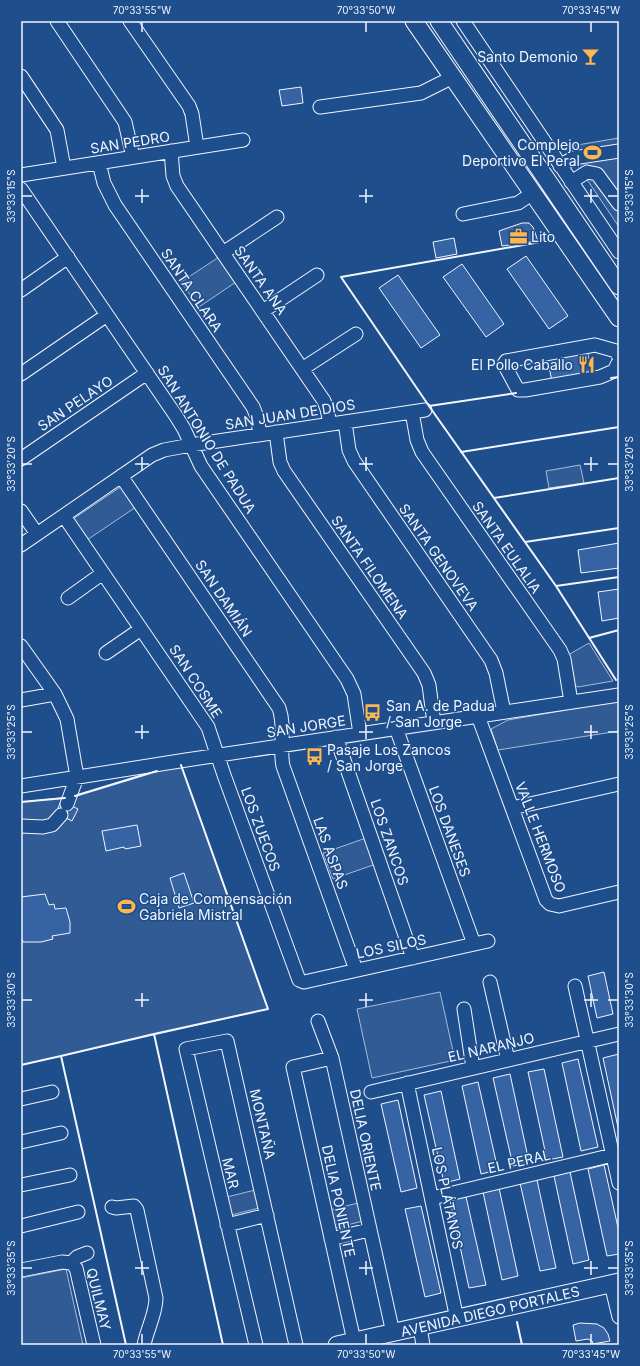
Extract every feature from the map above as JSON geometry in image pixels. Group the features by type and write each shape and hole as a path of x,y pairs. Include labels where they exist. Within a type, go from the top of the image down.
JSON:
{"main road":[{"path":"414,21 619,318"},
{"path":"439,21 619,286"},
{"name":"AVENIDA DIEGO PORTALES","path":"337,1345 615,1283"}],"street":[{"path":"57,21 123,118 127,126 132,157"},
{"path":"130,21 188,106 192,114 197,147"},
{"path":"463,21 619,252"},
{"path":"21,76 57,130 64,168"},
{"path":"320,107 421,93 453,77"},
{"name":"SAN PEDRO","path":"21,175 243,140"},
{"path":"560,166 573,158 619,150"},
{"name":"SANTA ANA","path":"171,151 173,176 177,186 324,400 330,424"},
{"name":"SANTA CLARA","path":"99,163 104,183 115,205 253,408 257,417 260,434"},
{"path":"571,182 587,172 597,174 619,204"},
{"name":"SAN ANTONIO DE PADUA","path":"21,188 176,416 204,470 347,679 354,694 360,734"},
{"path":"463,214 518,203 533,192"},
{"path":"223,253 277,217"},
{"path":"21,290 68,257"},
{"path":"263,312 317,275"},
{"path":"21,374 107,315"},
{"path":"302,369 356,334"},
{"path":"619,357 616,351 595,345 506,361 504,364 518,390 525,390 600,377 614,371 619,360"},
{"name":"SAN PELAYO","path":"21,459 147,373"},
{"name":"SAN JUAN DE DIOS","path":"21,545 155,453 191,445 260,434 419,411"},
{"name":"SANTA EULALIA","path":"419,411 417,440 422,452 560,650 564,660 571,702"},
{"name":"SANTA GENOVEVA","path":"345,422 350,450 354,461 493,664 504,712"},
{"name":"SANTA FILOMENA","path":"276,432 280,462 284,471 424,673 429,685 434,723"},
{"name":"SAN DAMIÁN","path":"121,476 277,703 282,718 282,745"},
{"path":"21,511 37,534"},
{"name":"SAN COSME","path":"64,516 204,720 208,727 217,755"},
{"path":"68,598 103,573"},
{"path":"106,653 141,629"},
{"path":"21,646 55,694 67,720 77,777 67,804"},
{"path":"21,700 55,694"},
{"name":"SAN JORGE","path":"21,786 282,745 619,695"},
{"name":"VALLE HERMOSO","path":"478,716 544,897 550,904 559,906 619,892"},
{"name":"LOS DANESES","path":"396,728 474,944"},
{"name":"LOS ZANCOS","path":"336,737 413,958"},
{"name":"LAS ASPAS","path":"282,745 283,766 356,970"},
{"name":"LOS ZUECOS","path":"217,755 296,971 301,981"},
{"path":"512,808 619,784"},
{"path":"21,826 43,827 52,824 60,815"},
{"name":"LOS SILOS","path":"301,981 304,982 488,941"},
{"path":"490,982 508,1060"},
{"path":"576,986 619,1182"},
{"path":"464,1009 473,1068"},
{"name":"DELIA ORIENTE","path":"318,1021 332,1058 393,1333"},
{"name":"EL NARANJO","path":"371,1092 619,1034"},
{"name":"MONTAÑA","path":"227,1040 296,1345"},
{"name":"MAR","path":"227,1040 186,1049 256,1345"},
{"name":"DELIA PONIENTE","path":"332,1058 294,1068 354,1342"},
{"name":"LOS PLÁTANOS","path":"407,1084 458,1319"},
{"path":"21,1099 52,1092"},
{"path":"21,1142 61,1133"},
{"name":"EL PERAL","path":"432,1198 613,1155"},
{"path":"21,1185 70,1175"},
{"path":"112,1207 134,1206 137,1210 156,1298 156,1309 146,1334 144,1345"},
{"path":"21,1226 78,1212"},
{"path":"227,1225 267,1215"},
{"path":"331,1240 369,1230"},
{"path":"21,1270 62,1262 70,1263 77,1257 88,1253"},
{"name":"QUILMAY","path":"70,1263 76,1268 94,1345"},
{"path":"615,1283 619,1317"},
{"path":"420,1327 423,1345"}],"shaded area":[{"path":"619,138 619,227 565,147"},
{"path":"219,257 236,282 199,307 181,282"},
{"path":"580,465 584,483 549,488 546,471"},
{"path":"122,486 136,507 87,540 73,519"},
{"path":"589,643 613,681 578,687 575,685 568,655"},
{"path":"619,701 619,731 498,750 491,729 508,720"},
{"name":"Caja de Compensación Gabriela Mistral","path":"180,763 268,1009 21,1065 21,802 69,797"},
{"path":"366,838 376,864 333,879 323,853"},
{"path":"440,992 455,1060 372,1078 357,1009"},
{"path":"255,1190 259,1208 231,1215 227,1197"},
{"path":"358,1203 363,1221 335,1228 330,1210"},
{"path":"66,1269 83,1345 21,1345 21,1278"}],"building":[{"path":"301,87 303,103 282,106 279,90"},
{"name":"Lito","path":"522,223 529,223 533,227 538,241 502,246 499,231"},
{"path":"454,238 457,254 436,258 433,242"},
{"path":"526,256 568,316 549,329 507,269"},
{"path":"462,264 504,324 486,337 443,277"},
{"path":"398,275 440,335 421,348 379,288"},
{"path":"587,349 592,375 552,382 547,356"},
{"path":"619,543 619,568 581,573 578,550"},
{"path":"619,589 619,618 602,621 598,592"},
{"path":"61,801 78,809 72,821 56,813"},
{"path":"137,825 141,846 125,849 124,847 106,851 102,831"},
{"path":"184,873 194,903 179,908 170,878"},
{"path":"45,894 49,905 54,904 55,909 66,908 70,922 70,933 52,936 53,939 41,942 23,942 21,936 21,897"},
{"path":"604,972 613,1014 597,1018 588,976"},
{"path":"619,1054 619,1132 603,1058"},
{"path":"578,1059 598,1147 581,1151 562,1063"},
{"path":"544,1069 563,1157 547,1160 528,1072"},
{"path":"510,1074 529,1162 513,1166 493,1078"},
{"path":"478,1082 498,1170 481,1174 462,1086"},
{"path":"441,1091 460,1179 444,1183 424,1095"},
{"path":"398,1100 417,1188 401,1192 381,1104"},
{"path":"604,1165 619,1232 619,1254 607,1256 588,1169"},
{"path":"570,1172 589,1260 573,1264 554,1176"},
{"path":"537,1180 556,1268 540,1271 520,1183"},
{"path":"499,1188 518,1276 502,1280 483,1192"},
{"path":"466,1197 486,1285 469,1288 450,1200"},
{"path":"421,1206 441,1293 425,1297 405,1209"},
{"path":"580,1323 597,1324 604,1328 610,1341 593,1344 592,1341 588,1339 576,1341 573,1325"}],"wall":[{"path":"540,242 341,277 429,406 556,586 616,680"},
{"path":"611,378 619,377"},
{"path":"429,406 516,393"},
{"path":"461,452 619,427"},
{"path":"494,498 619,478"},
{"path":"525,542 619,528"},
{"path":"556,586 619,577"},
{"path":"589,638 619,630"},
{"path":"154,1034 268,1009 181,765"},
{"path":"75,796 157,771"},
{"path":"21,802 65,798"},
{"path":"126,1345 61,1056 154,1034 223,1345"},
{"path":"21,1065 61,1056"},
{"path":"517,1322 522,1345"}],"place":[{"name":"Santo Demonio","path":"591,56"},
{"name":"Complejo Deportivo El Peral","path":"593,152"},
{"name":"Lito","path":"518,236"},
{"name":"El Pollo Caballo","path":"586,364"},
{"name":"San A. de Padua / San Jorge","path":"373,713"},
{"name":"Pasaje Los Zancos / San Jorge","path":"314,757"},
{"name":"Caja de Compensación Gabriela Mistral","path":"126,906"}]}
